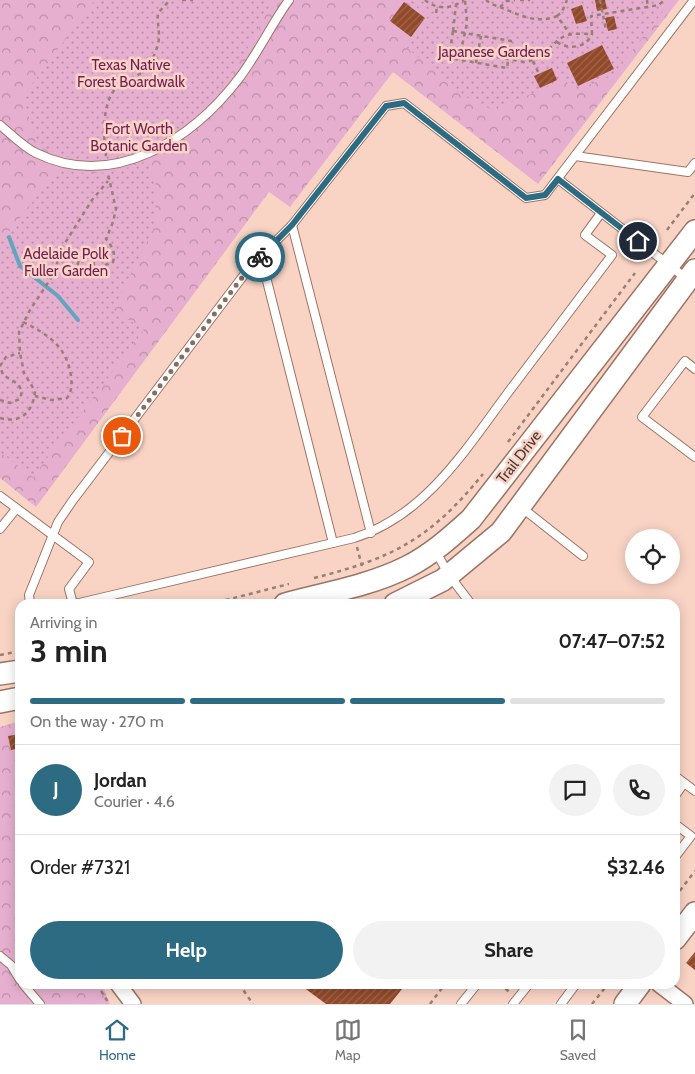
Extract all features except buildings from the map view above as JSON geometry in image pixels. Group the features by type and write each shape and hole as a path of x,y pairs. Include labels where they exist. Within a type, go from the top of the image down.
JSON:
{"street":[{"name":"Trail Drive","path":"304,599 366,583 407,567 434,550 472,519 695,230"},
{"name":"Trail Drive","path":"403,599 449,575 501,532 693,278"},
{"path":"495,488 520,506"},
{"path":"0,674 15,672"},
{"path":"0,702 15,699"},
{"path":"680,932 695,913"},
{"path":"122,989 132,1004"},
{"path":"625,1004 636,989"},
{"path":"666,989 685,1004"}],"lane":[{"path":"0,125 34,153 54,160 88,167 135,160 166,146 188,131 239,78 289,0"},
{"path":"29,599 29,595 58,522 245,274 292,225 386,106 404,103 526,198 545,195 694,0"},
{"path":"575,156 688,172 695,162"},
{"path":"558,179 669,264 693,278"},
{"path":"95,599 354,538 371,533 411,509 446,475 612,255 585,235 601,213"},
{"path":"292,225 371,533"},
{"path":"261,257 333,543"},
{"path":"695,369 685,362 642,417 695,457"},
{"path":"0,496 89,562 69,589 72,599"},
{"path":"520,506 584,556"},
{"path":"0,529 16,509"},
{"path":"434,550 449,575 467,599"},
{"path":"680,780 695,791"},
{"path":"680,789 684,783"},
{"path":"680,828 692,836 680,851"},
{"path":"0,956 11,965 15,972"},
{"path":"27,989 40,1004"},
{"path":"461,1004 473,989"},
{"path":"513,1004 525,989"},
{"path":"561,1004 572,989"}],"path":[{"path":"78,264 81,270 90,271 112,262 114,259 112,248 106,239 116,209 108,181 108,165 102,131 105,114 118,86 147,68 158,46 158,13 170,0"},
{"path":"182,0 193,0"},
{"path":"425,0 437,7 456,5 464,0 468,12 459,60"},
{"path":"486,0 532,20 543,20 557,16 562,12 567,0"},
{"path":"500,7 507,1 515,0"},
{"path":"520,0 530,0"},
{"path":"600,0 606,30"},
{"path":"647,0 648,8"},
{"path":"557,42 567,47 584,46 590,40 592,34 591,16 659,6 664,0"},
{"path":"453,31 511,41 507,68 449,58 456,5"},
{"path":"436,13 437,7"},
{"path":"557,16 570,34"},
{"path":"450,48 524,62 533,61 543,56 557,42 570,34 592,34"},
{"path":"476,62 481,36"},
{"path":"533,61 539,74"},
{"path":"0,418 14,420 22,418 30,411 35,391 24,373 20,353 19,332 23,322 55,272 60,251 92,200 108,181"},
{"path":"668,230 695,193"},
{"path":"55,272 78,264 82,257 89,257 94,265 90,271"},
{"path":"23,322 53,339 63,350 69,364 71,391 67,398 51,400 35,396"},
{"path":"0,400 10,403 20,399 18,384 4,375 0,366 6,356 20,353"},
{"path":"354,538 364,574"},
{"path":"0,655 15,651"},
{"path":"680,890 695,871"},
{"path":"100,989 109,1004"},
{"path":"242,989 253,1004"},
{"path":"430,1004 441,989"},
{"path":"506,989 511,993"},
{"path":"592,1004 604,989"}],"green space":[{"name":"Fort Worth Botanic Garden","path":"0,0 679,0 538,184 393,72 290,207 269,192 36,507 0,478"},
{"name":"Texas Native Forest Boardwalk","path":"95,0 272,0 259,29 242,58 223,85 200,111 175,132 148,148 117,158 84,160 66,156 37,145 23,96"},
{"name":"Japanese Gardens","path":"407,0 672,0 612,76 576,90 564,80 493,110 469,99 407,48 428,16"},
{"name":"Adelaide Polk Fuller Garden","path":"147,161 156,185 154,228 113,309 144,330 33,477 0,452 0,243 58,170 104,173 124,169"},
{"path":"15,722 15,989 104,989 110,1004 0,1004 0,727"}],"waterway":[{"path":"9,237 20,266 58,296 78,320"}],"way so far":[{"path":"122,436 250,267 260,257"}],"route":[{"path":"260,257 292,225 386,106 404,103 526,198 545,195 558,179 638,241"}]}
